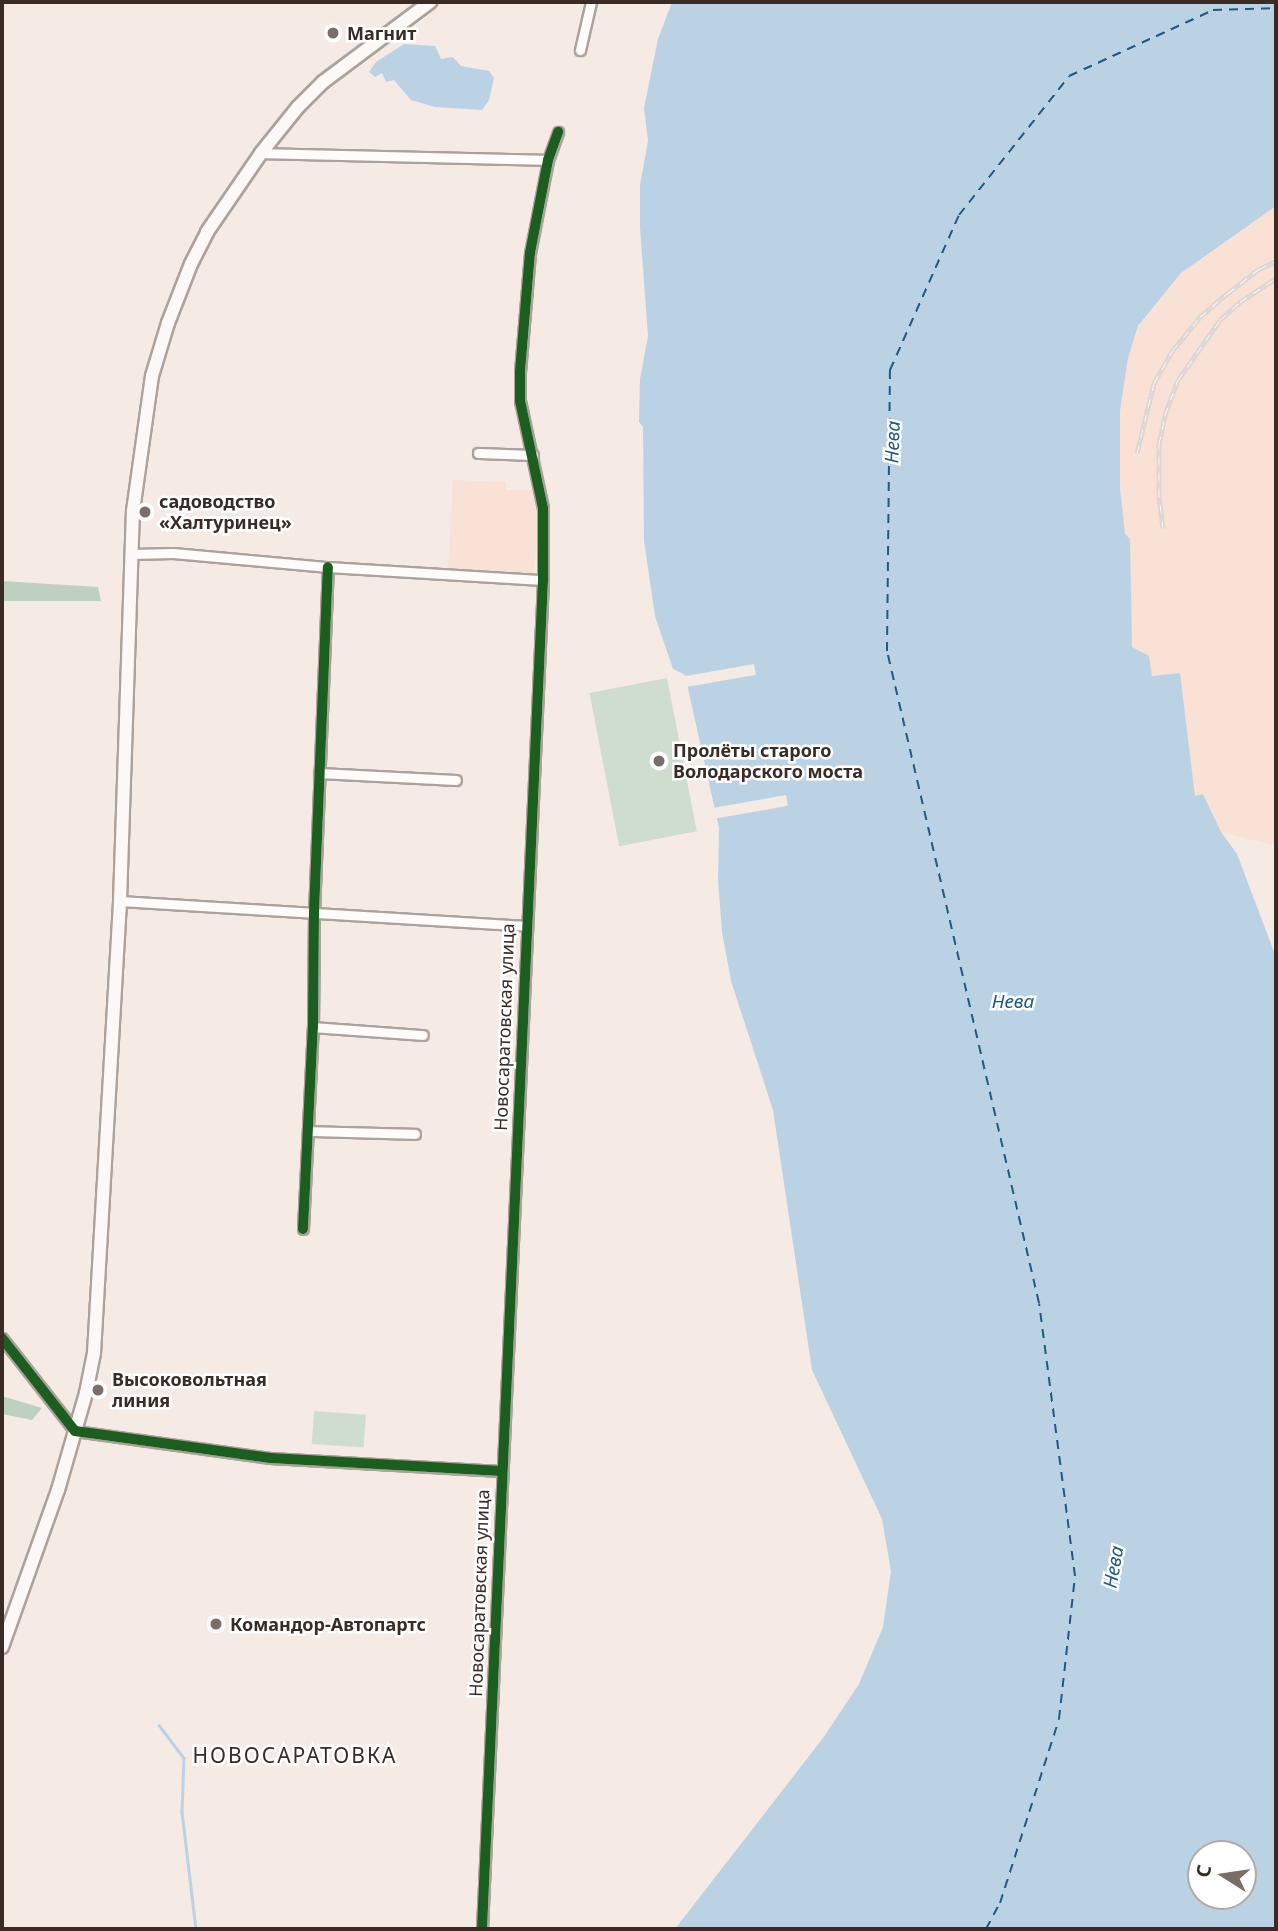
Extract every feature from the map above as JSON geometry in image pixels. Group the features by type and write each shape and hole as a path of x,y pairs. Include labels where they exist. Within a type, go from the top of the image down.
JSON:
{"main road":[{"path":"2,1647 43,1536 75,1431 89,1380 98,1312 107,1095 120,901 134,511 147,402 168,323 207,232 261,153 298,107 323,82 430,2"}],"street":[{"path":"580,50 591,2"},
{"name":"Новосаратовская улица","path":"482,1929 543,580 543,508 520,401 520,372 530,253 548,160 558,132"},
{"path":"261,153 548,160"},
{"path":"478,453 533,455"},
{"path":"132,554 173,553 328,567 543,580"},
{"path":"303,1229 313,1027 314,913 328,567"},
{"path":"319,773 456,780"},
{"path":"120,901 526,926"},
{"path":"313,1027 423,1035"},
{"path":"308,1130 415,1135"},
{"path":"2,1338 75,1431 270,1458 501,1471"}],"shaded area":[{"path":"1276,206 1276,846 1221,832 1203,794 1195,796 1180,673 1152,676 1132,647 1120,488 1120,411 1128,358 1138,327 1181,273"},
{"path":"453,480 506,482 506,490 536,490 538,536 533,574 448,571"}],"green space":[{"path":"2,581 98,587 101,601 2,601"},
{"path":"667,678 697,831 619,846 589,693"},
{"path":"2,1397 42,1408 32,1420 2,1414"},
{"path":"314,1411 366,1415 364,1448 312,1444"}],"water":[{"name":"Нева","path":"672,2 1276,2 1276,206 1181,273 1138,326 1128,358 1120,411 1120,488 1125,534 1130,539 1132,647 1149,656 1152,676 1180,673 1195,796 1203,794 1221,832 1237,854 1276,957 1276,1929 675,1929 823,1738 859,1684 883,1627 891,1571 882,1519 812,1370 773,1110 731,981 722,932 718,880 719,828 685,675 673,669 655,616 644,541 643,427 639,422 640,379 648,336 640,228 640,185 648,141 644,108 658,39"},
{"path":"404,44 435,46 441,59 453,57 461,66 489,71 494,78 489,100 482,110 435,107 411,100 394,80 386,82 382,73 375,77 369,72 376,62"}],"pier":[{"path":"754,664 756,675 684,688 682,677"},
{"path":"786,795 788,806 713,819 711,808"}],"waterway":[{"path":"159,1725 184,1758 182,1812 196,1929"}],"ferry route":[{"path":"986,1929 1000,1903 1059,1719 1075,1576 1039,1303 887,651 890,370 959,215 1069,76 1213,10 1276,8"}],"railway":[{"path":"1137,453 1154,383 1173,350 1200,317 1259,269 1276,261"},
{"path":"1163,528 1159,496 1159,444 1165,415 1178,380 1220,320 1240,302 1276,278"}],"cycle path":[{"path":"482,1929 543,580 543,508 520,401 520,372 530,253 548,160 558,132"},
{"path":"303,1229 313,1027 314,913 328,567"},
{"path":"2,1338 75,1431 270,1458 501,1471"}],"place":[{"name":"Магнит","path":"333,33"},
{"name":"садоводство «Халтуринец»","path":"145,512"},
{"name":"Пролёты старого Володарского моста","path":"659,761"},
{"name":"Высоковольтная линия","path":"98,1390"},
{"name":"Командор-Автопартс","path":"216,1624"}],"district":[{"name":"НОВОСАРАТОВКА","path":"295,1755"}]}
